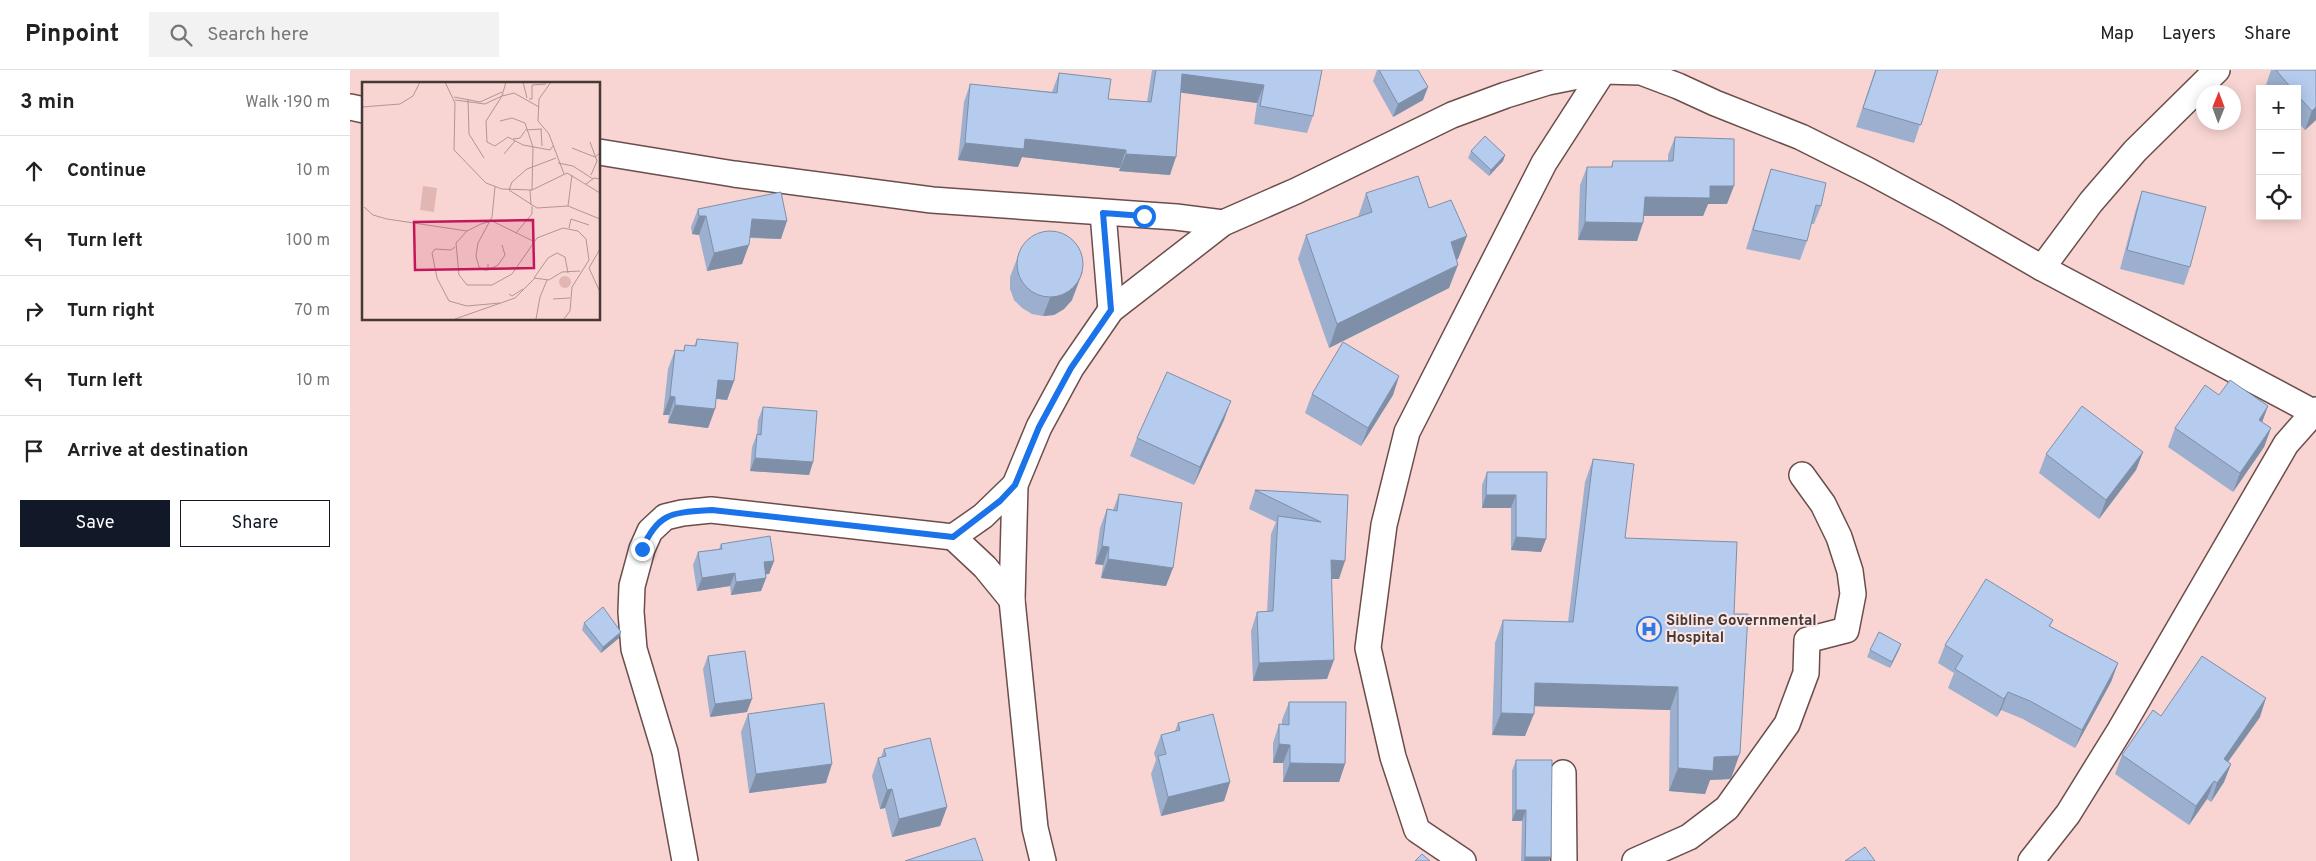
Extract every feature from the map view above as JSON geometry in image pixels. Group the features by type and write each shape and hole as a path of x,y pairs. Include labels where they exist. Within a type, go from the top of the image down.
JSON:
{"street":[{"path":"1463,861 1417,830 1394,757 1368,648 1384,525 1407,432 1544,163 1603,70"},
{"path":"1043,861 1035,828 1012,600 1015,485 1039,427 1071,368 1111,310 1223,223 1296,191 1452,115 1506,94 1548,82 1603,70 1641,72 1801,137 1947,213 2042,268 2315,411 2286,444 2120,730 2068,814 2031,861"},
{"path":"2042,268 2091,202 2135,151 2217,70"},
{"path":"600,152 734,174 932,200 1176,217 1223,223"},
{"path":"1103,213 1111,310"},
{"path":"1635,861 1689,837 1727,808 1787,724 1806,673 1806,640 1846,630 1853,594 1850,571 1839,537 1824,504 1802,474"},
{"path":"953,537 989,511 1015,485"},
{"path":"685,861 665,752 634,649 631,612 632,586 642,549 650,531 665,518 682,512 712,510 953,537 986,567 1012,600"},
{"path":"1563,773 1564,861"}],"building":[{"path":"1156,70 1322,70 1313,116 1260,106 1264,85 1182,74 1176,157 1126,154 1126,150 1025,139 1024,149 965,143 970,84 1057,93 1059,73 1111,79 1108,99 1151,102"},
{"path":"1379,70 1418,70 1428,87 1398,104"},
{"path":"1876,70 1938,70 1921,125 1863,108"},
{"path":"2276,70 2316,70 2316,107 2312,111 2301,99 2301,85 2289,85"},
{"path":"1485,136 1505,155 1491,170 1471,151"},
{"path":"1675,137 1734,139 1734,186 1710,186 1710,198 1645,197 1643,223 1585,222 1587,167 1612,167 1613,161 1673,161"},
{"path":"1771,169 1826,183 1821,206 1816,205 1807,241 1753,230"},
{"path":"1418,176 1429,208 1451,200 1467,236 1451,242 1458,265 1337,324 1306,235 1372,212 1366,193"},
{"path":"2142,191 2206,207 2190,267 2127,250"},
{"path":"781,192 787,221 752,219 749,245 714,253 706,216 699,216 698,209"},
{"path":"1044,231 1056,231 1068,236 1078,246 1083,258 1081,277 1068,292 1056,297 1044,297 1032,292 1022,282 1017,270 1017,258 1022,246 1032,236"},
{"path":"697,339 738,343 734,381 718,380 715,409 675,405 675,397 670,396 675,350 684,351 685,345 696,346"},
{"path":"1343,342 1399,376 1368,428 1312,394"},
{"path":"1167,372 1231,401 1200,467 1137,438"},
{"path":"2230,380 2268,406 2259,420 2271,428 2240,473 2175,428 2205,385 2219,395"},
{"path":"2082,406 2143,452 2106,500 2046,454"},
{"path":"763,407 817,411 813,462 755,458 757,434 761,435"},
{"path":"1593,459 1634,464 1625,538 1737,542 1734,614 1748,614 1740,753 1738,756 1714,757 1713,771 1678,768 1678,687 1535,683 1534,714 1501,713 1503,620 1573,622"},
{"path":"1487,472 1547,472 1546,539 1516,537 1516,495 1486,495"},
{"path":"1255,490 1348,495 1345,561 1331,560 1334,660 1259,663 1257,612 1273,611 1278,516 1321,522"},
{"path":"1119,494 1182,503 1173,568 1108,559 1109,547 1102,546 1107,509 1117,511"},
{"path":"770,536 774,561 764,562 766,578 736,582 735,573 702,578 698,552 722,549 721,544"},
{"path":"1986,579 2053,620 2049,626 2118,663 2082,730 2030,701 2008,692 2004,699 1955,669 1963,656 1945,645"},
{"path":"603,607 621,632 603,647 584,623"},
{"path":"1879,632 1901,644 1892,662 1870,650"},
{"path":"745,651 752,699 715,704 708,656"},
{"path":"2202,656 2266,698 2224,759 2231,764 2217,783 2214,781 2196,806 2122,755 2153,710 2161,716"},
{"path":"1289,702 1346,702 1345,764 1290,763 1290,745 1279,744 1279,724 1289,725"},
{"path":"824,703 832,764 756,774 748,714"},
{"path":"1213,714 1230,782 1168,797 1158,756 1166,754 1161,735 1180,730 1178,723"},
{"path":"930,738 947,807 899,819 892,789 887,790 878,758 886,756 884,749"},
{"path":"1516,760 1552,760 1551,857 1525,857 1526,810 1516,810"},
{"path":"975,838 983,861 905,861"},
{"path":"1865,847 1875,861 1845,861"},
{"path":"1422,854 1430,861 1415,861"}],"place":[{"name":"Sibline Governmental Hospital","path":"1649,629"}],"route":[{"path":"642,549 650,531 665,518 682,512 712,510 953,537 983,516 1015,485 1039,427 1071,368 1111,310 1103,213 1144,216"}]}
